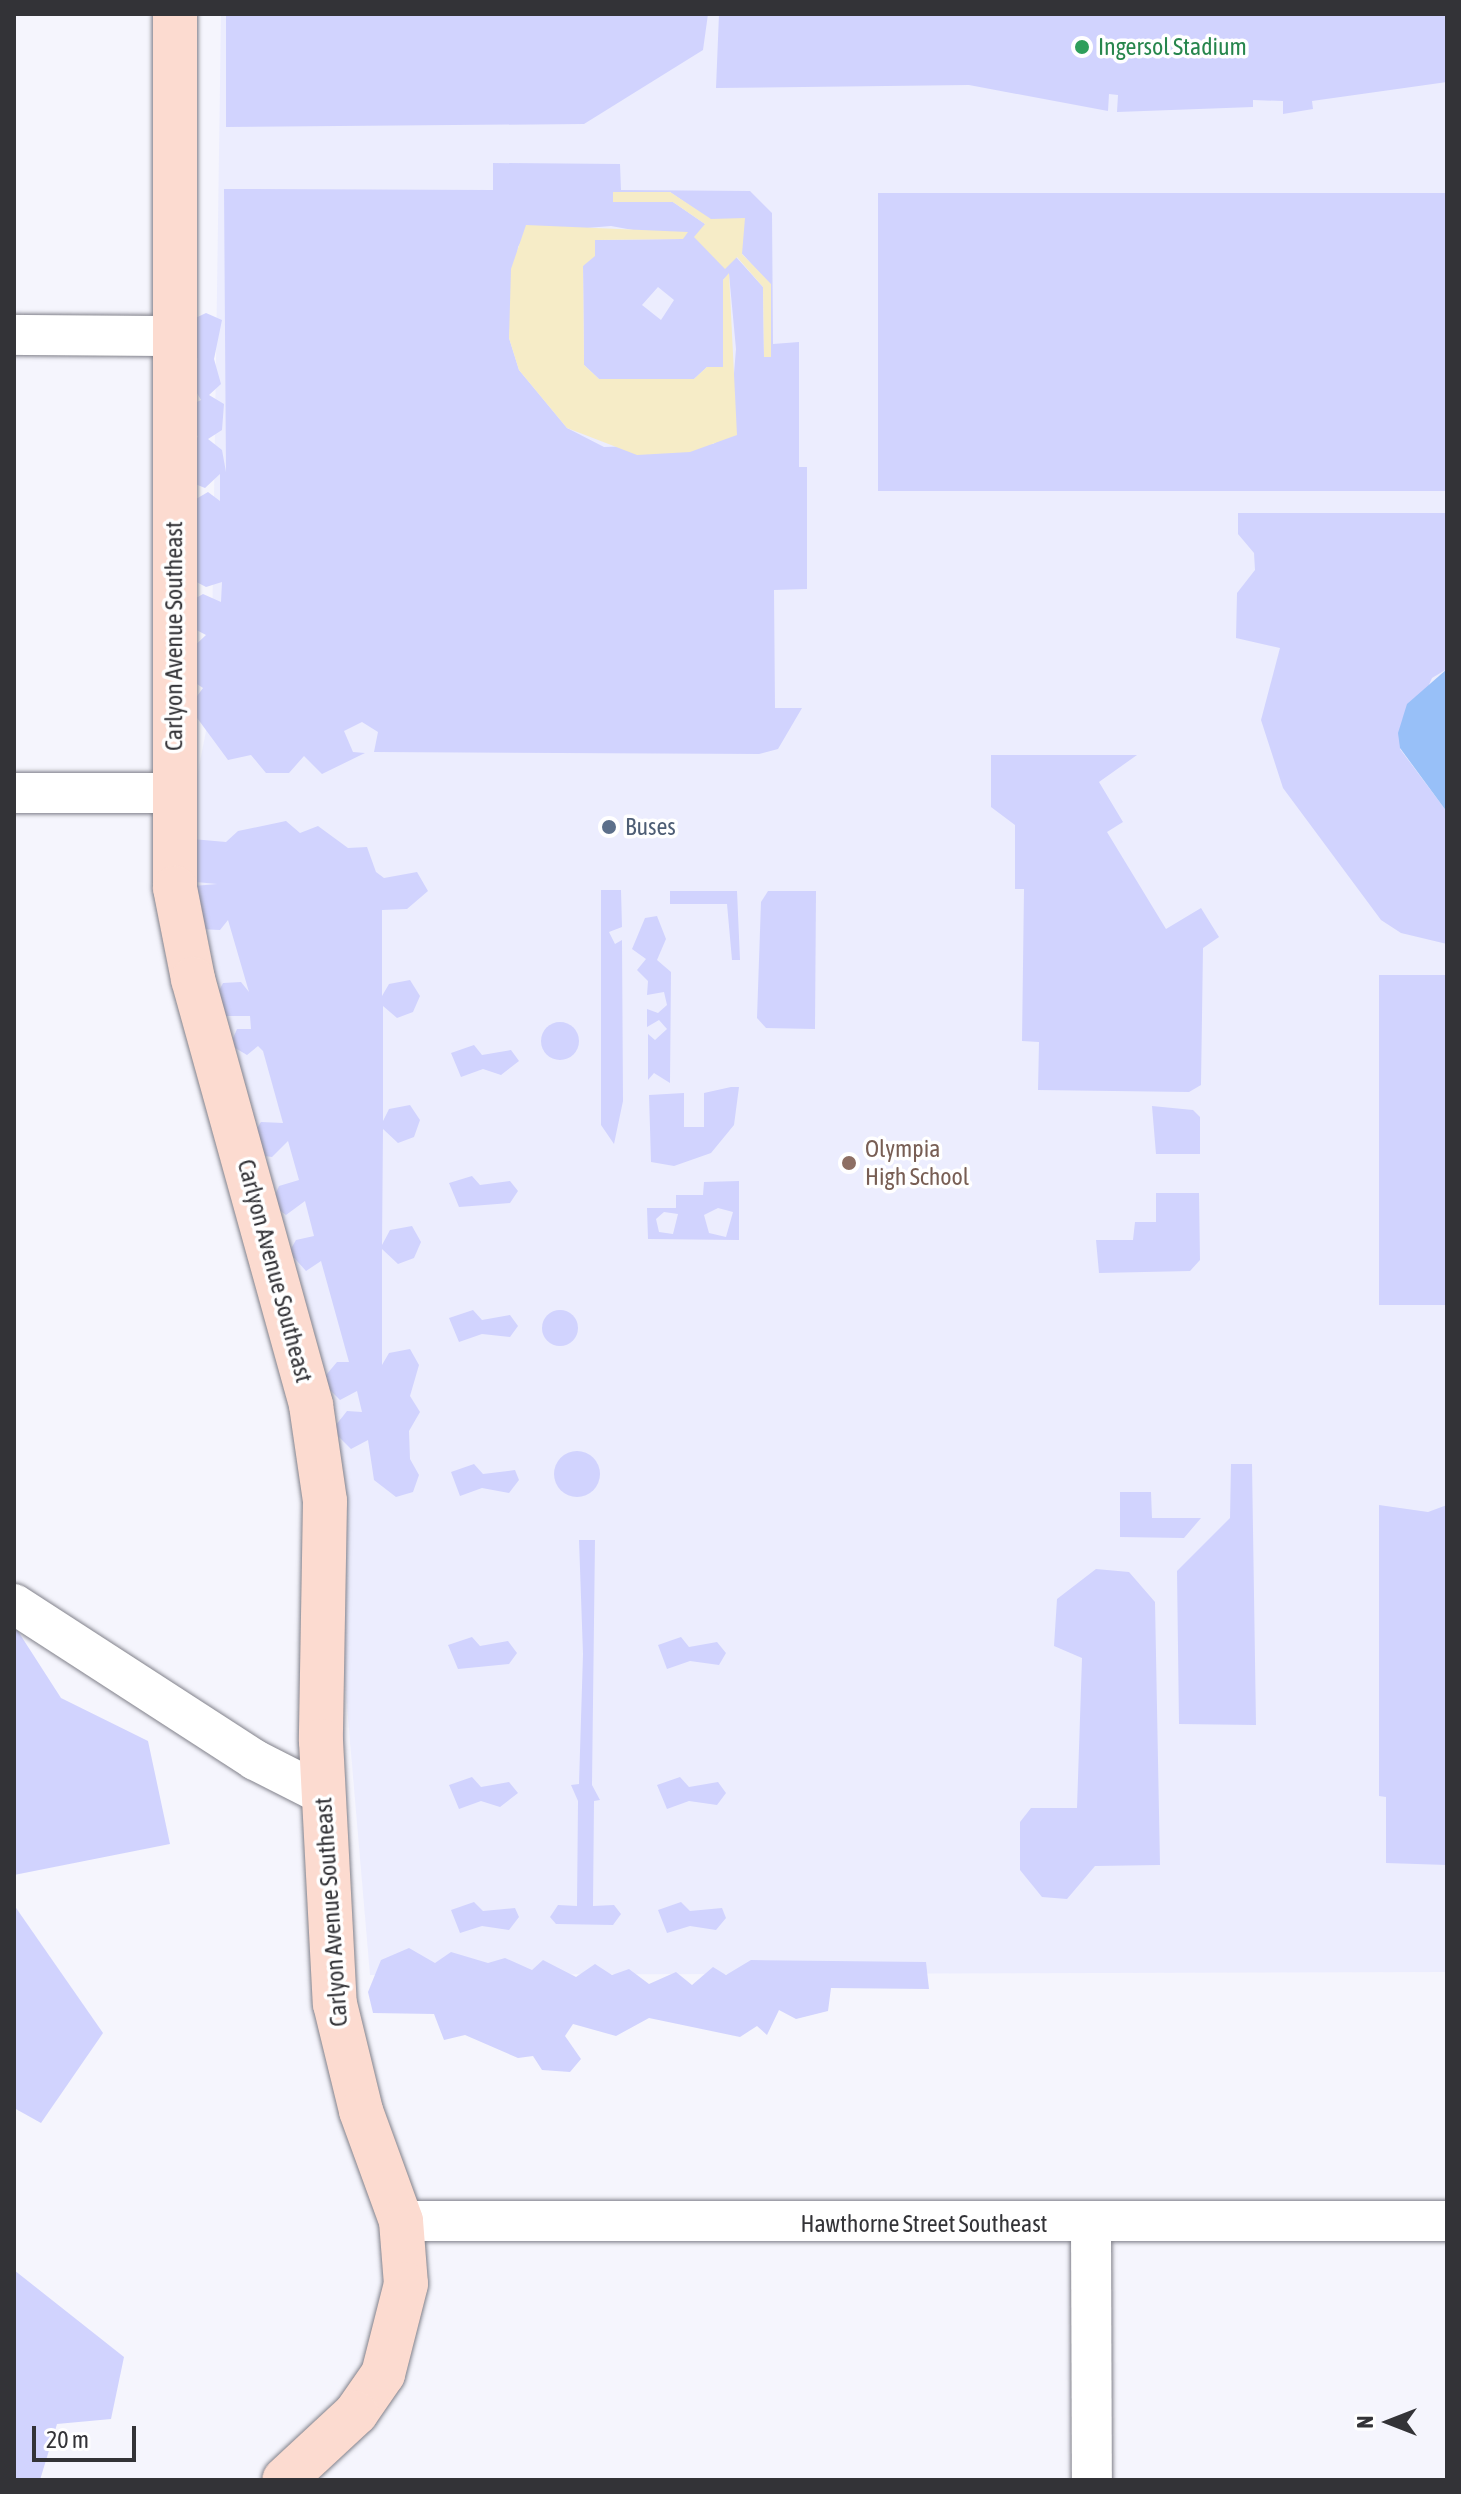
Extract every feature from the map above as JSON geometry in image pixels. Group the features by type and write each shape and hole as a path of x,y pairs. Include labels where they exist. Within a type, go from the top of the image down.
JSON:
{"street":[{"name":"Carlyon Avenue Southeast","path":"175,14 173,793 181,929 283,1292 321,1474 322,1794 344,2055 401,2221 406,2284 383,2374 356,2413 284,2480"},
{"path":"14,335 175,336"},
{"path":"14,793 173,793"},
{"path":"14,1604 255,1760 322,1794"},
{"name":"Hawthorne Street Southeast","path":"401,2221 1091,2225 1447,2221"},
{"path":"1091,2225 1092,2480"}],"shaded area":[{"name":"Olympia High School","path":"221,14 1447,14 1447,1972 370,1975 325,1449 177,877 211,706"},
{"path":"226,14 708,14 703,50 584,124 226,127"},
{"name":"Ingersol Stadium","path":"719,14 1447,14 1447,82 1312,101 1313,109 1283,114 1283,101 1253,100 1253,107 1117,112 1118,95 1109,94 1108,111 969,85 716,88"},
{"path":"493,163 620,164 621,190 750,191 772,213 773,344 799,342 799,467 807,467 807,589 774,590 775,708 802,708 778,749 759,754 374,752 378,732 362,722 344,731 353,752 365,753 322,774 304,756 289,773 266,773 251,755 228,760 189,707 203,688 188,678 188,652 206,635 187,625 184,605 203,594 221,602 222,582 206,587 187,577 184,506 208,492 220,501 220,474 205,488 185,480 184,462 198,436 184,430 184,408 201,400 184,371 198,359 185,349 187,322 206,313 222,320 214,359 221,384 209,395 224,404 222,430 208,439 222,450 226,472 224,189 493,190","holes":["614,192 670,192 711,220 771,285 764,356 763,287 736,257 725,268 705,224 673,202","611,226 682,239 595,240 583,266 584,365 599,379 694,379 707,367 723,367 723,280 729,274 736,349 729,434 713,444 604,447 567,428 519,370 509,338 518,247 526,233","658,287 674,300 661,320 642,305"]},
{"path":"878,193 1447,193 1447,491 878,491"},
{"path":"1238,513 1447,513 1447,669 1432,678 1400,749 1447,812 1447,944 1401,933 1381,920 1283,788 1261,720 1280,648 1236,638 1237,593 1255,570 1254,553 1238,534"},
{"path":"1447,669 1447,812 1400,748 1398,733 1407,704"},
{"path":"991,755 1137,755 1099,782 1123,822 1107,832 1166,929 1201,908 1219,937 1203,948 1201,1085 1189,1092 1038,1090 1039,1042 1022,1041 1024,889 1015,889 1015,825 991,807"},
{"path":"286,821 300,833 318,826 348,848 367,847 376,872 384,878 417,872 428,891 407,909 382,910 382,996 389,984 410,980 420,996 413,1012 397,1018 383,1006 383,1121 389,1109 410,1105 420,1120 414,1137 398,1143 383,1129 382,1245 390,1230 412,1226 421,1242 414,1258 398,1264 382,1249 382,1365 389,1353 410,1349 419,1365 410,1396 420,1412 409,1431 410,1459 419,1475 413,1492 396,1497 374,1480 368,1440 351,1449 332,1430 347,1411 362,1412 357,1391 340,1400 321,1381 337,1362 349,1362 321,1261 306,1271 289,1252 296,1240 314,1236 305,1201 286,1215 271,1204 279,1186 299,1180 288,1141 272,1157 258,1155 249,1141 261,1122 283,1123 263,1051 258,1046 247,1055 230,1045 237,1029 251,1029 250,1016 222,1016 213,1003 223,983 241,982 249,992 228,920 220,930 199,929 194,886 217,884 196,882 192,839 226,842 238,831"},
{"path":"601,890 621,890 622,927 609,932 615,944 622,940 623,1101 614,1144 601,1125"},
{"path":"670,891 737,891 740,960 732,960 727,904 670,904"},
{"path":"768,891 816,891 815,1029 766,1028 757,1018 761,902"},
{"path":"657,916 666,939 657,960 671,972 670,1083 654,1073 648,1080 648,1034 655,1040 667,1029 659,1020 647,1027 647,1009 658,1013 667,1005 664,992 647,995 648,981 637,970 646,959 632,949 645,918"},
{"path":"1379,975 1447,975 1447,1305 1379,1305"},
{"path":"560,1022 574,1027 579,1041 574,1055 560,1060 546,1055 541,1041 546,1027"},
{"path":"474,1045 482,1055 511,1050 519,1061 501,1075 483,1069 461,1077 451,1053"},
{"path":"739,1087 734,1125 711,1153 674,1166 651,1162 649,1095 684,1093 684,1127 704,1127 704,1093"},
{"path":"1152,1106 1193,1110 1200,1117 1200,1154 1156,1154"},
{"path":"472,1176 480,1185 510,1181 518,1191 510,1203 459,1207 449,1183"},
{"path":"739,1181 739,1240 648,1239 647,1208 676,1208 676,1195 703,1195 704,1182","holes":["718,1208 733,1212 726,1237 709,1233 704,1215","664,1212 678,1214 673,1234 659,1232 656,1219"]},
{"path":"1156,1193 1199,1193 1200,1260 1190,1271 1099,1273 1096,1240 1133,1240 1135,1222 1156,1222"},
{"path":"473,1310 482,1320 510,1315 518,1326 510,1337 482,1334 459,1342 449,1318"},
{"path":"560,1310 573,1315 578,1328 573,1341 560,1346 547,1341 542,1328 547,1315"},
{"path":"577,1451 593,1458 600,1474 593,1490 577,1497 561,1490 554,1474 561,1458"},
{"path":"474,1464 483,1474 515,1470 519,1480 509,1493 482,1488 460,1496 451,1472"},
{"path":"1231,1464 1252,1464 1256,1725 1179,1724 1177,1571 1230,1518"},
{"path":"1120,1492 1151,1492 1152,1518 1201,1518 1184,1538 1120,1537"},
{"path":"1379,1505 1428,1512 1447,1505 1447,1865 1386,1863 1386,1797 1379,1796"},
{"path":"579,1540 595,1540 592,1785 600,1800 594,1801 593,1906 614,1905 621,1914 613,1925 556,1924 550,1917 558,1905 577,1906 578,1801 571,1785 579,1784 583,1654"},
{"path":"1096,1569 1129,1572 1155,1602 1160,1865 1095,1866 1067,1899 1042,1897 1020,1870 1020,1822 1031,1808 1077,1808 1082,1658 1054,1646 1057,1599"},
{"path":"14,1625 61,1698 148,1741 170,1844 14,1875"},
{"path":"472,1637 480,1646 508,1641 517,1653 509,1664 458,1669 448,1645"},
{"path":"681,1637 689,1647 717,1642 726,1653 719,1665 690,1661 667,1669 658,1645"},
{"path":"472,1777 481,1787 509,1782 518,1793 500,1807 481,1801 459,1809 449,1785"},
{"path":"680,1777 689,1787 718,1782 726,1793 717,1805 689,1801 667,1809 657,1785"},
{"path":"474,1902 483,1911 515,1908 519,1917 509,1930 482,1926 460,1933 451,1910"},
{"path":"681,1902 690,1911 722,1908 726,1918 716,1930 690,1926 667,1933 658,1910"},
{"path":"14,1905 103,2033 41,2123 14,2108"},
{"path":"409,1948 435,1963 451,1952 488,1963 505,1958 532,1970 543,1960 576,1977 595,1964 612,1975 629,1969 649,1984 676,1972 692,1985 713,1967 726,1975 751,1960 926,1962 929,1989 831,1988 828,2011 796,2019 779,2010 767,2035 757,2026 740,2037 649,2018 616,2036 573,2024 565,2036 581,2059 570,2072 542,2070 533,2056 518,2058 465,2035 444,2040 434,2014 373,2013 368,1992 381,1960"},
{"path":"14,2270 124,2357 111,2419 57,2424 40,2480 14,2480"}],"sand":[{"path":"613,192 670,192 711,219 745,218 742,254 771,284 771,357 764,357 763,287 737,257 725,269 694,237 705,224 673,202 613,202"},
{"path":"526,225 688,232 683,239 595,240 595,256 583,266 584,365 599,379 694,379 707,367 723,367 723,280 729,273 737,435 690,452 637,455 567,428 519,370 509,338 511,269"}],"place":[{"name":"Ingersol Stadium","path":"1082,47"},
{"name":"Buses","path":"609,827"},
{"name":"Olympia High School","path":"849,1163"}]}
